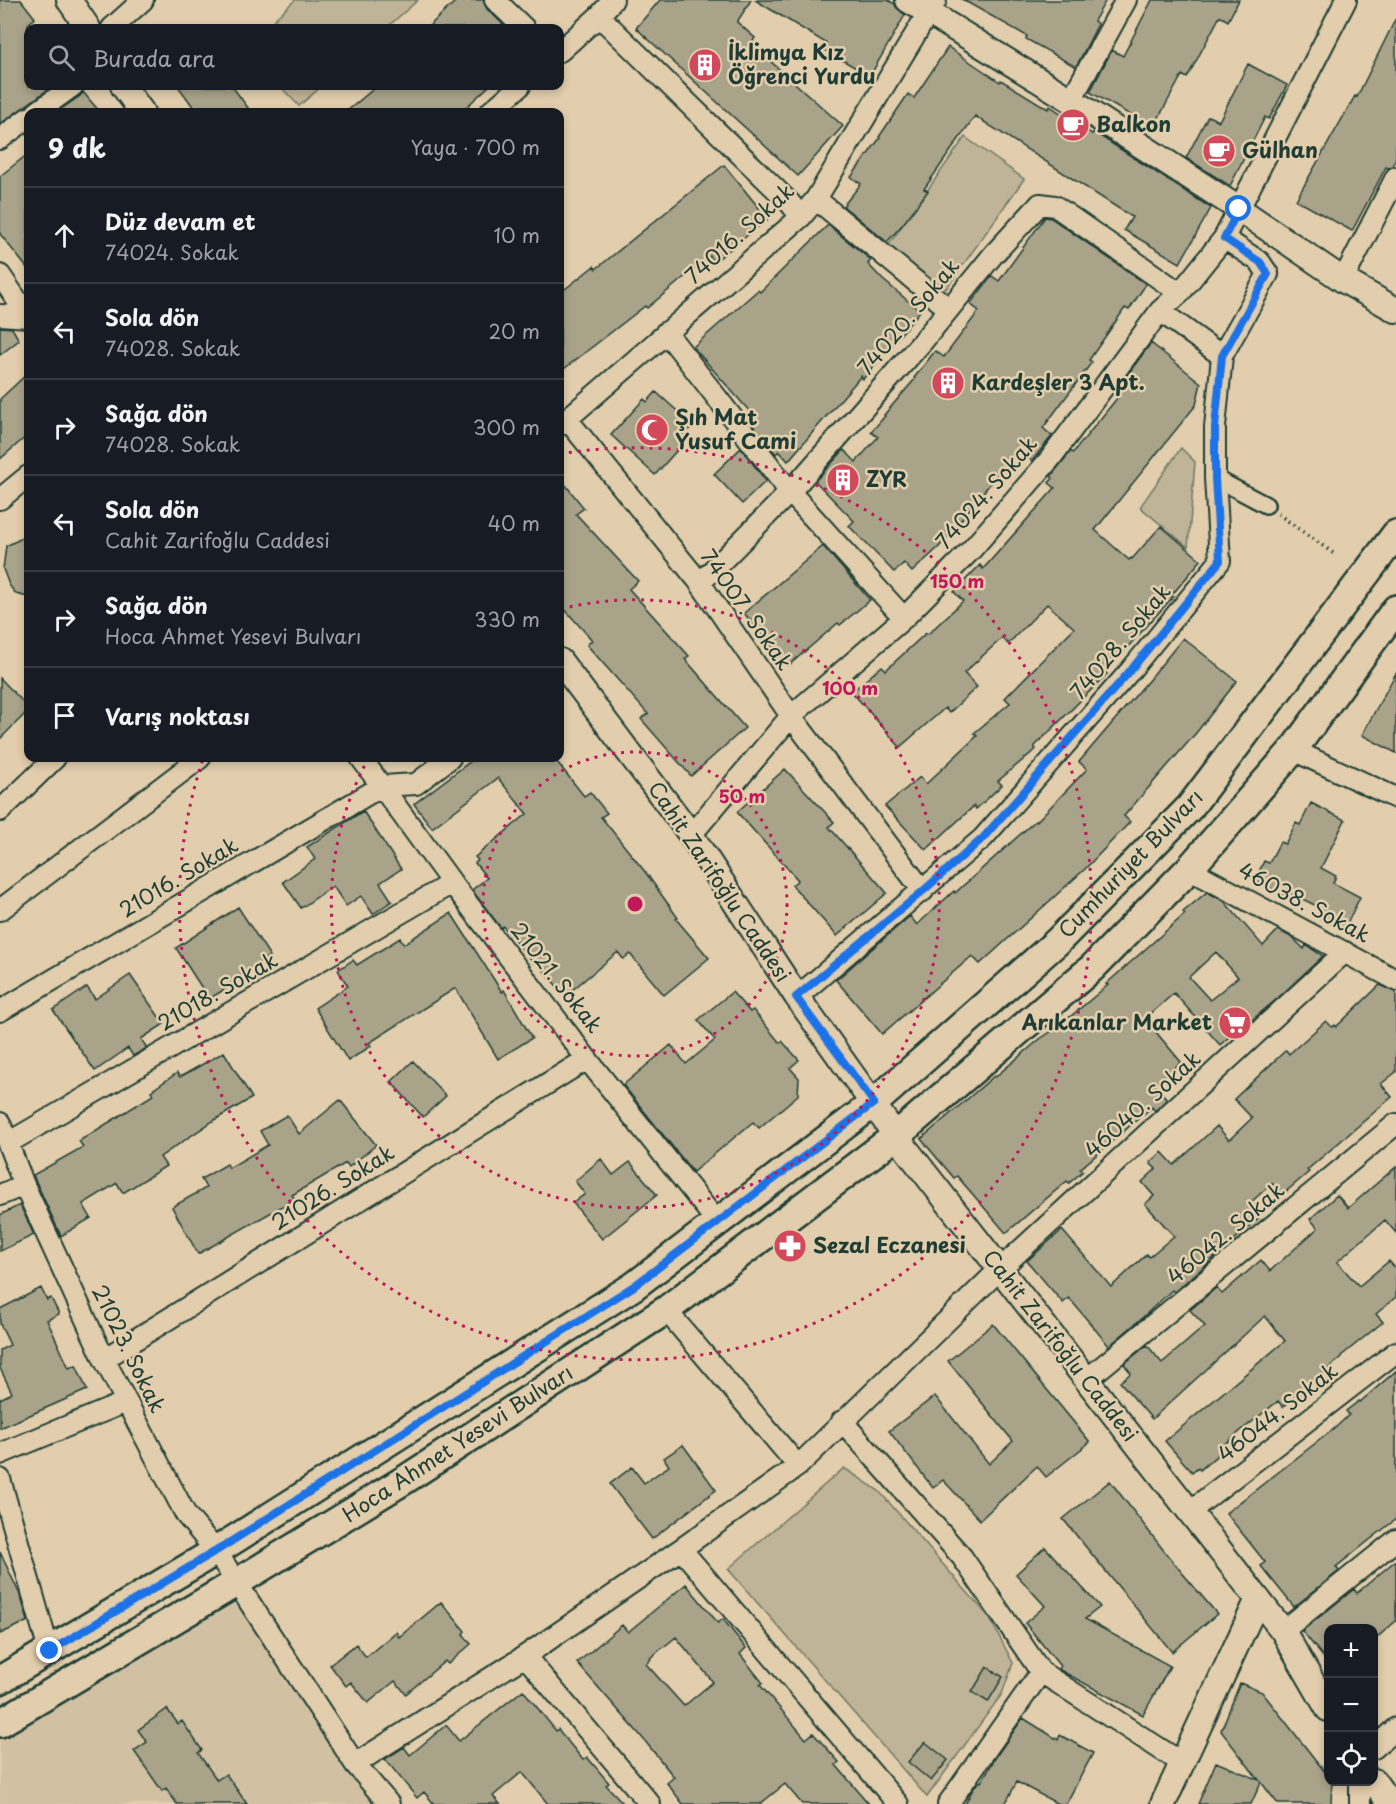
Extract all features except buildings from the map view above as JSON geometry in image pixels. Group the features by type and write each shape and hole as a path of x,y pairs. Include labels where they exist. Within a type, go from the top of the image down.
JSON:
{"main road":[{"name":"Cumhuriyet Bulvarı","path":"874,1103 1058,941 1190,807 1396,534"},
{"name":"Cumhuriyet Bulvarı","path":"896,1136 1092,968 1189,870 1293,750 1396,609"},
{"name":"Hoca Ahmet Yesevi Bulvarı","path":"0,1680 216,1551 634,1286 874,1103"},
{"name":"Hoca Ahmet Yesevi Bulvarı","path":"0,1723 406,1479 666,1310 896,1136"}],"street":[{"path":"69,0 85,24"},
{"path":"116,24 143,0"},
{"path":"495,0 520,24"},
{"path":"564,47 613,0"},
{"path":"908,0 933,7 1343,280 1396,310"},
{"path":"1071,100 1126,0"},
{"name":"74024. Sokak","path":"691,835 791,717 904,618 972,549 1050,459 1160,311 1180,293 1224,238 1346,0"},
{"name":"74016. Sokak","path":"564,421 801,217 816,199 933,7"},
{"path":"599,16 801,217"},
{"path":"43,108 67,90"},
{"path":"126,90 139,108"},
{"path":"495,108 515,90"},
{"path":"0,140 24,121"},
{"path":"1343,280 1396,177"},
{"path":"816,199 949,309"},
{"name":"74020. Sokak","path":"700,583 790,492 923,341 993,255 1040,204 1055,206 1180,293"},
{"name":"74028. Sokak","path":"796,997 983,838 1130,671 1220,561 1215,478 1215,427 1222,356 1268,274 1260,262 1224,238"},
{"path":"0,275 24,310"},
{"path":"1160,311 1222,356"},
{"path":"0,315 24,316"},
{"path":"666,332 790,492 904,618"},
{"name":"74007. Sokak","path":"564,423 700,583 791,717 923,891"},
{"path":"1215,478 1266,505"},
{"path":"0,499 24,479"},
{"name":"Cahit Zarifoğlu Caddesi","path":"564,670 691,835 796,997 896,1136 1283,1631 1324,1700"},
{"path":"1293,750 1396,798"},
{"path":"0,811 51,762"},
{"path":"0,910 195,762"},
{"name":"21021. Sokak","path":"364,762 452,883 587,1059 718,1223"},
{"path":"382,786 416,784 445,762"},
{"name":"21016. Sokak","path":"0,1011 382,786"},
{"name":"46038. Sokak","path":"1189,870 1396,980"},
{"name":"21018. Sokak","path":"8,1143 452,883"},
{"name":"46040. Sokak","path":"355,1764 525,1656 798,1466 1000,1269 1345,952"},
{"name":"21026. Sokak","path":"104,1359 587,1059"},
{"name":"21023. Sokak","path":"0,1123 24,1185 104,1359 186,1515 216,1551 355,1764 389,1804"},
{"name":"46042. Sokak","path":"1086,1380 1396,1124"},
{"path":"0,1195 24,1185"},
{"path":"666,1310 798,1466"},
{"name":"46044. Sokak","path":"1189,1512 1396,1352"},
{"path":"0,1454 126,1402"},
{"path":"842,1421 962,1557 1041,1672 1182,1763"},
{"path":"0,1479 50,1651"},
{"path":"1283,1631 1396,1540"},
{"path":"681,1549 898,1804"},
{"path":"1163,1804 1258,1599"},
{"path":"525,1656 650,1804"},
{"path":"948,1804 1041,1672"},
{"path":"1378,1744 1396,1728"},
{"path":"1360,1786 1360,1804"},
{"path":"1377,1786 1390,1804"}],"path":[{"path":"1266,505 1333,553"}],"shaded area":[{"path":"295,0 418,0 391,24 269,24"},
{"path":"284,90 317,90 299,106"},
{"path":"965,137 1024,179 946,289 887,247"},
{"path":"1181,448 1195,462 1188,547 1140,507"},
{"path":"844,1468 879,1491 989,1617 1013,1663 1002,1694 927,1797 728,1569"},
{"path":"236,1583 389,1804 0,1804 0,1723"}],"place":[{"name":"İklimya Kız Öğrenci Yurdu","path":"705,65"},
{"name":"Balkon","path":"1073,125"},
{"name":"Gülhan","path":"1219,151"},
{"name":"Kardeşler 3 Apt.","path":"948,383"},
{"name":"Şıh Mat Yusuf Cami","path":"652,430"},
{"name":"ZYR","path":"843,480"},
{"name":"Arıkanlar Market","path":"1235,1023"},
{"name":"Sezal Eczanesi","path":"790,1246"}],"route":[{"path":"50,1651 216,1551 634,1286 874,1103 796,997 983,838 1130,671 1220,561 1215,478 1215,427 1222,356 1268,274 1260,262 1224,238 1239,209"}]}
